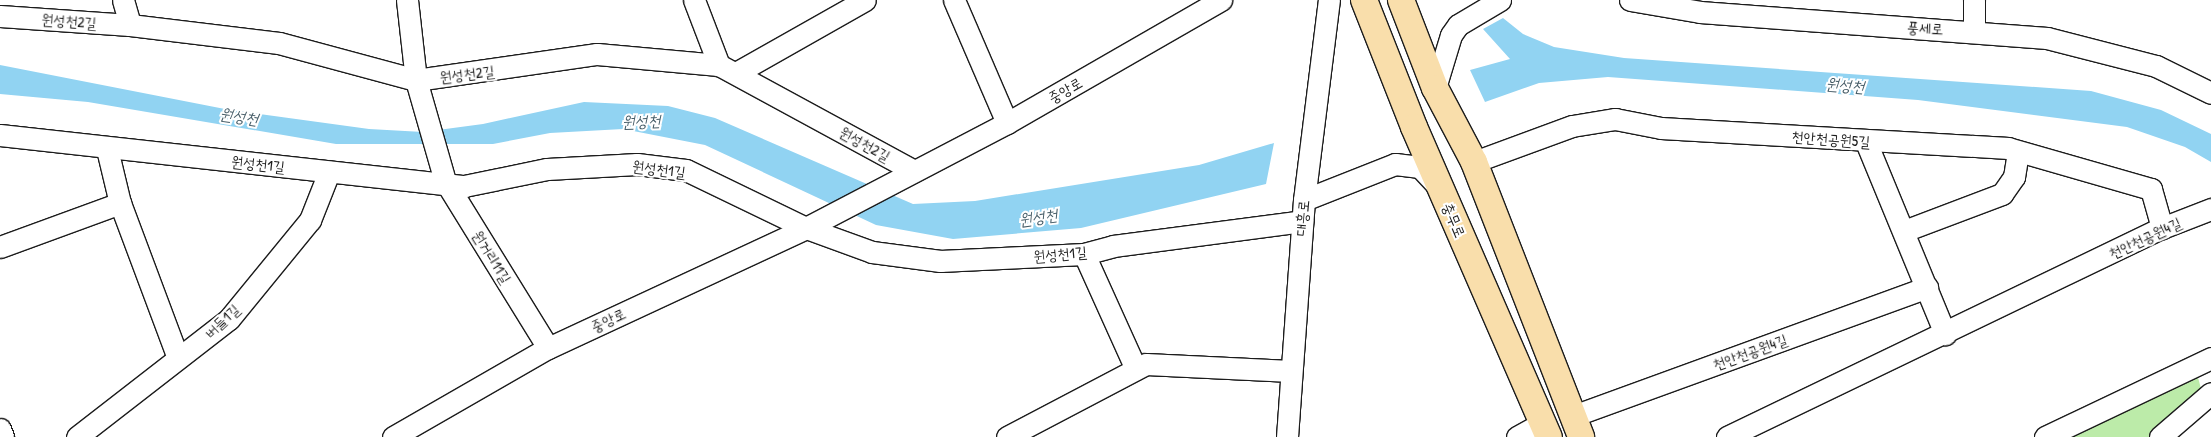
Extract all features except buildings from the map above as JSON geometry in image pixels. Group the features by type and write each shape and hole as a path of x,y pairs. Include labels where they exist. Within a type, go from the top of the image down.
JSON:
{"main road":[{"name":"충무로","path":"1364,0 1441,189 1545,430"},
{"path":"1401,0 1435,88 1474,162 1577,427"}],"street":[{"path":"123,0 130,25"},
{"path":"407,0 419,88"},
{"path":"694,0 728,69 829,8 865,0"},
{"path":"954,0 1007,122"},
{"path":"1435,88 1448,46 1458,26 1500,0"},
{"name":"풍세로","path":"1630,0 2047,38 2156,66 2211,93"},
{"path":"1974,0 1974,30"},
{"name":"대흥로","path":"1287,437 1304,200 1329,1"},
{"name":"중앙로","path":"405,434 548,348 806,228 1007,122 1209,3"},
{"name":"원성천2길","path":"0,16 130,25 279,44 419,88 596,54 728,69 909,172"},
{"name":"원거리11길","path":"419,88 442,172 548,348"},
{"name":"천안천공원5길","path":"1474,162 1572,126 1616,119 1661,128 1866,142 2008,148 2018,153 2151,189 2162,228"},
{"name":"원성천1길","path":"0,135 106,149 329,172 442,172 464,186 547,169 628,164 686,170 806,228 872,252 940,261 1084,254 1113,246 1302,221"},
{"path":"1866,142 1945,334"},
{"path":"106,149 120,203 178,358"},
{"path":"1904,231 2002,194 2014,177 2018,153"},
{"path":"1304,200 1395,164 1420,167 1441,189"},
{"name":"버들1길","path":"77,437 229,319 310,220 329,172"},
{"path":"0,247 120,203"},
{"name":"천안천공원4길","path":"1727,437 1945,334 2162,228 2211,209"},
{"path":"1084,254 1141,366"},
{"name":"천안천공원4길","path":"1577,427 1927,287"},
{"path":"2045,437 2211,358"},
{"path":"1007,437 1141,366 1291,371"},
{"path":"2160,437 2211,392"},
{"path":"0,429 3,437"},
{"path":"1518,437 1545,430"}],"green space":[{"path":"2197,374 2202,392 2152,437 2071,437"}],"water":[{"name":"원성천","path":"1503,18 1523,34 1554,47 1624,58 2091,91 2161,110 2211,134 2211,162 2185,147 2127,127 1918,100 1608,77 1539,83 1485,102 1470,70 1510,59 1483,29"},
{"name":"원성천","path":"0,65 230,110 369,129 423,132 483,124 584,102 668,106 715,118 913,204 975,201 1199,165 1274,143 1266,184 1081,228 953,239 876,225 705,145 623,129 550,133 493,144 336,144 88,102 0,94"}]}
